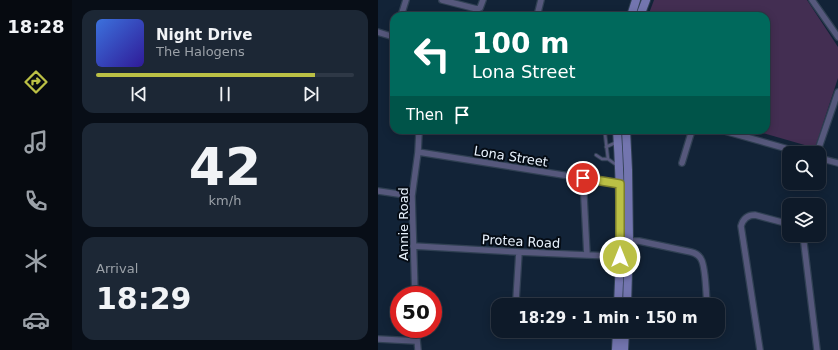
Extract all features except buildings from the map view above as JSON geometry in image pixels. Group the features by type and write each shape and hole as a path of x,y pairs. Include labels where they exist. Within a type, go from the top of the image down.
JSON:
{"main road":[{"path":"632,12 636,0"},
{"path":"642,12 646,0"},
{"path":"617,134 620,184 620,241 624,255 626,298"},
{"path":"619,298 624,255 629,241 626,134"},
{"path":"616,350 617,338"},
{"path":"624,350 625,338"}],"street":[{"path":"402,12 406,0"},
{"path":"442,0 477,9 480,8 483,0"},
{"path":"538,12 541,0"},
{"path":"812,0 838,37"},
{"path":"378,32 390,36"},
{"path":"820,146 838,92"},
{"path":"418,152 419,134"},
{"path":"682,163 691,134"},
{"path":"735,134 782,147"},
{"name":"Lona Street","path":"418,152 620,184"},
{"name":"Annie Road","path":"415,286 412,196 418,152"},
{"path":"826,160 838,163"},
{"path":"583,178 587,255"},
{"path":"378,191 412,196"},
{"path":"760,350 741,226 745,219 755,215 782,222"},
{"path":"620,241 639,241 690,252 698,256 702,259 704,268 706,298"},
{"path":"804,242 817,350"},
{"name":"Protea Road","path":"413,246 610,256 624,255"},
{"path":"516,298 519,252"},
{"path":"416,338 418,350"},
{"path":"378,339 416,342"}],"lane":[{"path":"605,134 608,159 619,168"},
{"path":"606,146 618,141"},
{"path":"596,155 602,160 608,159"}],"shaded area":[{"path":"654,0 807,0 838,47 838,78 816,146 808,146 766,134 770,134 770,12 650,12"}],"route":[{"path":"583,178 620,184 620,257"}]}
